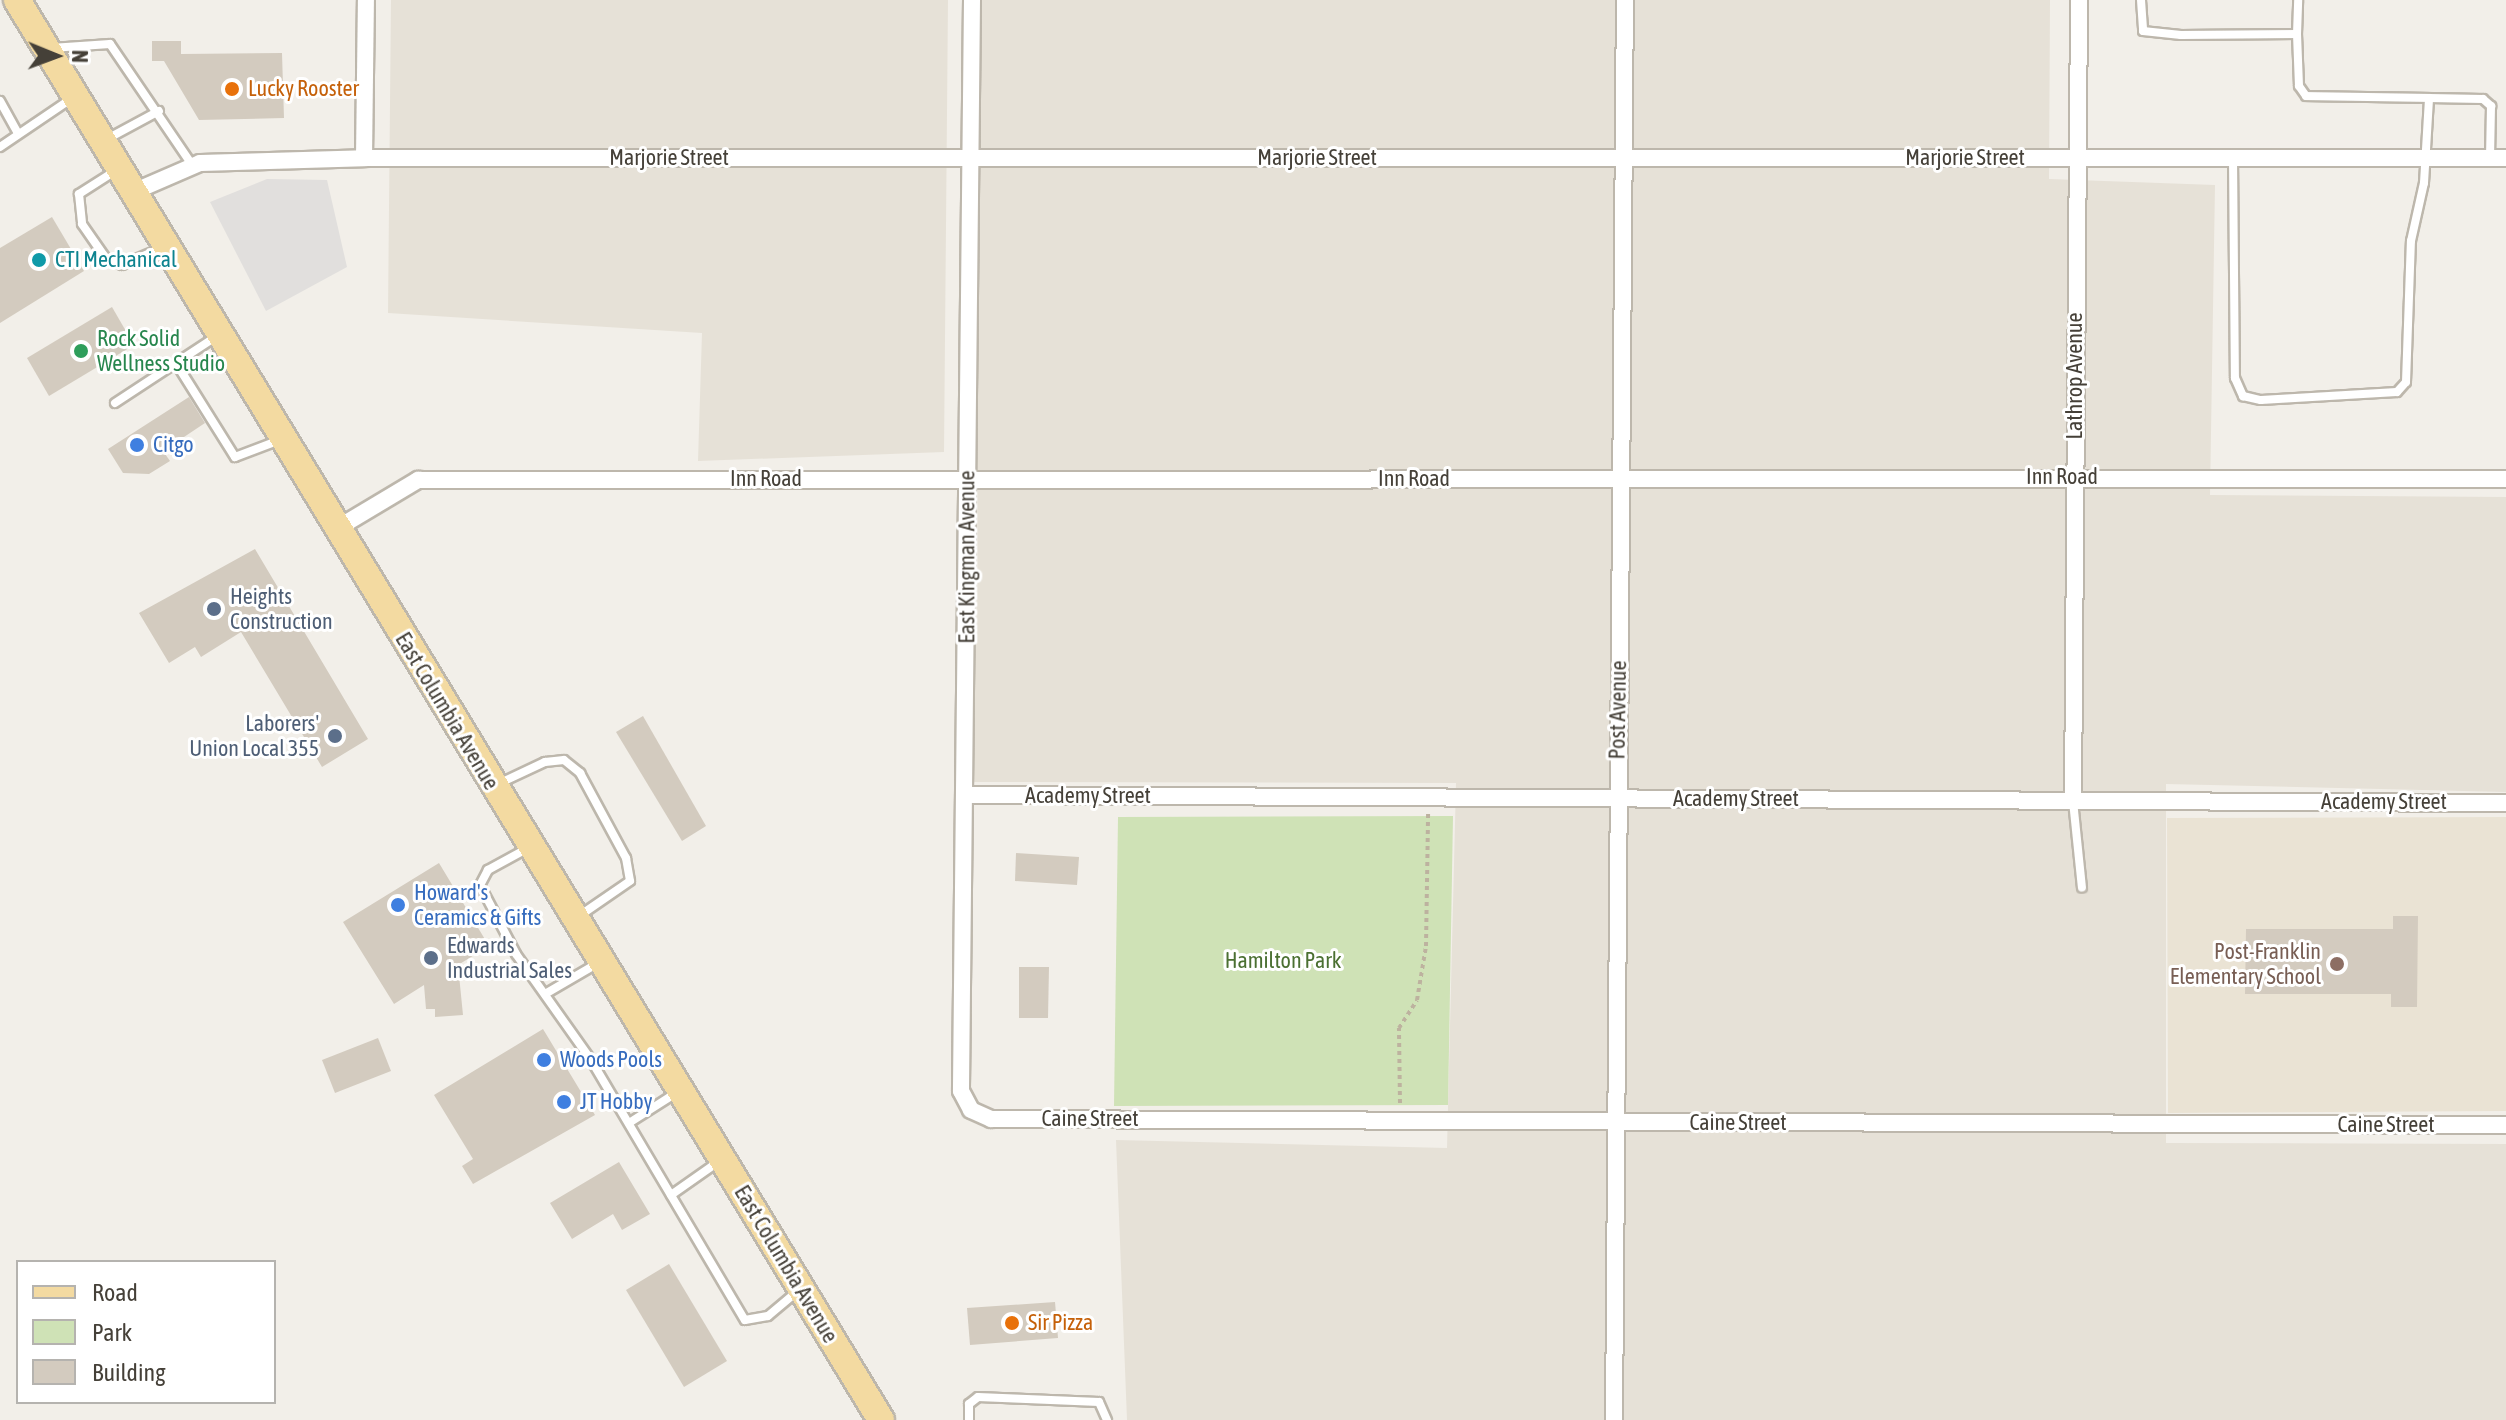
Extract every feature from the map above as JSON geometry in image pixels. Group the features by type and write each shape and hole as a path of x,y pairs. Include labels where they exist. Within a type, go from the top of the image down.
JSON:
{"main road":[{"name":"East Columbia Avenue","path":"17,0 218,336 881,1420"}],"street":[{"path":"364,158 366,0"},
{"name":"East Kingman Avenue","path":"971,1110 961,1091 967,795 972,0"},
{"name":"Post Avenue","path":"1614,1420 1625,0"},
{"name":"Lathrop Avenue","path":"2073,800 2079,0"},
{"name":"Marjorie Street","path":"133,192 193,166 364,158 2498,158"},
{"name":"Inn Road","path":"336,529 418,480 2074,476 2506,479"},
{"name":"Academy Street","path":"967,795 2506,803"},
{"name":"Caine Street","path":"971,1110 991,1119 2506,1125"}],"lane":[{"path":"2141,0 2143,31 2297,34"},
{"path":"2298,0 2299,86 2306,96 2483,99 2491,106 2498,158"},
{"path":"46,48 110,44 159,111 193,166"},
{"path":"0,147 75,96"},
{"path":"2233,158 2235,378 2243,396 2261,400 2397,392 2406,382 2411,241 2426,156 2429,98"},
{"path":"0,101 18,133"},
{"path":"102,141 159,111"},
{"path":"119,168 79,194 82,224 107,260 122,265 165,246"},
{"path":"115,403 218,336"},
{"path":"176,363 235,457 281,439"},
{"path":"493,787 545,762 564,760 580,773 626,858 630,881 575,919"},
{"path":"2073,800 2082,888"},
{"path":"530,847 488,870 480,885 545,994 629,1123 745,1320 768,1316 801,1288"},
{"path":"545,994 601,962"},
{"path":"629,1123 680,1091"},
{"path":"671,1195 722,1160"},
{"path":"969,1420 978,1397 1099,1402 1107,1420"}],"path":[{"path":"1404,1121 1397,1042 1420,990 1426,946 1429,798"}],"shaded area":[{"path":"391,0 948,0 944,452 698,461 702,333 388,313"},
{"path":"981,0 2050,0 2049,179 2215,185 2210,495 2506,497 2506,792 2166,784 2166,1143 2506,1144 2506,1420 1127,1420 1116,1140 1447,1148 1456,783 973,782"},
{"path":"267,179 327,180 347,267 266,311 210,202"},
{"name":"Post-Franklin Elementary School","path":"2506,817 2506,1111 2168,1113 2167,818"}],"green space":[{"name":"Hamilton Park","path":"1453,816 1448,1105 1114,1106 1118,817"}],"building":[{"name":"Lucky Rooster","path":"152,41 181,41 181,54 282,53 284,118 199,120 164,61 152,61"},
{"name":"CTI Mechanical","path":"52,217 84,271 0,323 0,248"},
{"name":"Rock Solid Wellness Studio","path":"112,307 134,345 49,396 27,358"},
{"path":"189,397 205,423 163,451 170,461 149,474 123,473 108,449"},
{"path":"255,549 368,739 322,767 241,632 201,657 195,647 169,663 139,613"},
{"path":"643,716 706,826 682,841 616,732"},
{"path":"1016,853 1079,857 1077,885 1015,881"},
{"path":"439,863 489,946 458,965 463,1015 435,1017 435,1009 426,1009 424,985 394,1004 343,922"},
{"path":"2393,916 2418,916 2417,1007 2391,1007 2391,994 2245,994 2246,929 2393,929"},
{"path":"1019,967 1049,967 1048,1018 1019,1018"},
{"path":"543,1029 595,1115 473,1184 462,1166 473,1159 434,1095"},
{"path":"378,1038 391,1071 335,1093 322,1060"},
{"path":"619,1162 650,1214 622,1230 613,1214 572,1239 550,1203"},
{"path":"669,1264 727,1361 684,1387 626,1290"},
{"name":"Sir Pizza","path":"1055,1302 1058,1338 970,1345 967,1308"}],"place":[{"name":"Lucky Rooster","path":"232,89"},
{"name":"CTI Mechanical","path":"39,260"},
{"name":"Rock Solid Wellness Studio","path":"81,351"},
{"name":"Citgo","path":"137,445"},
{"name":"Heights Construction","path":"214,609"},
{"name":"Laborers' Union Local 355","path":"335,736"},
{"name":"Howard's Ceramics & Gifts","path":"398,905"},
{"name":"Edwards Industrial Sales","path":"431,958"},
{"name":"Post-Franklin Elementary School","path":"2337,964"},
{"name":"Woods Pools","path":"544,1060"},
{"name":"JT Hobby","path":"564,1102"},
{"name":"Sir Pizza","path":"1012,1323"}]}
